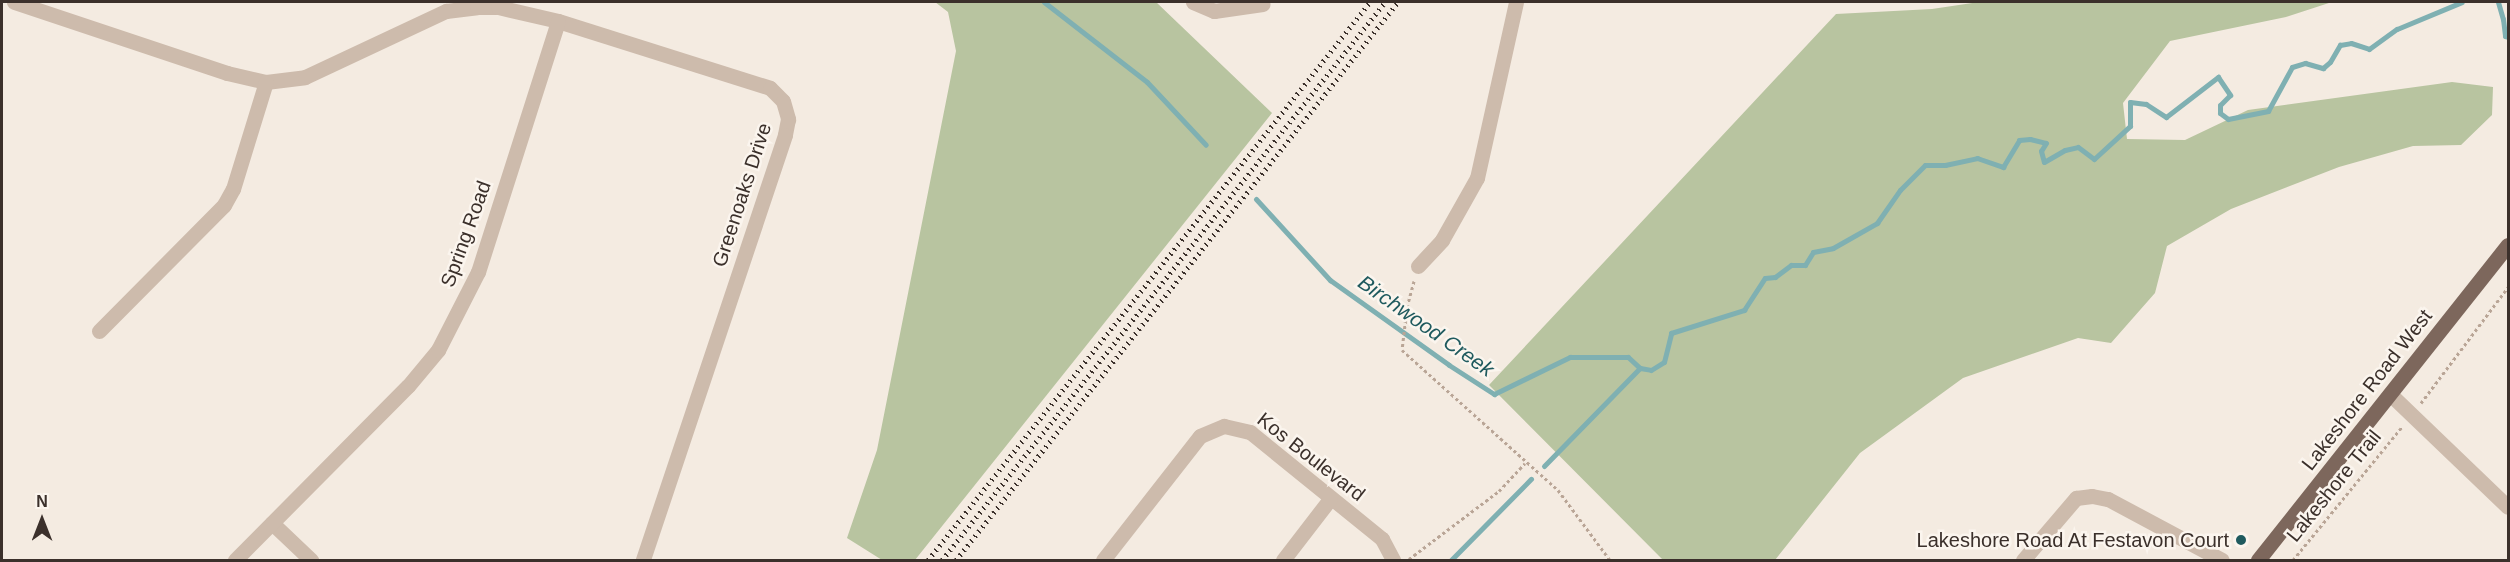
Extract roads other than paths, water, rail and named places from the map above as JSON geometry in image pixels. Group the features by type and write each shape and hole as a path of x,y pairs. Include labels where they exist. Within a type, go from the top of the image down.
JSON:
{"main road":[{"name":"Lakeshore Road West","path":"2258,561 2508,245"}],"street":[{"name":"Greenoaks Drive","path":"14,2 227,73 266,82 305,77 446,11 498,7 558,21 770,88 783,101 788,119 785,135 643,561"},
{"path":"1193,2 1214,11 1263,4"},
{"path":"1418,266 1442,240 1477,178 1516,2"},
{"name":"Spring Road","path":"235,561 408,386 438,350 478,272 558,21"},
{"path":"99,331 225,205 233,189 266,82"},
{"path":"2390,394 2508,507"},
{"name":"Kos Boulevard","path":"1103,561 1200,436 1224,426 1250,432 1382,539 1393,561"},
{"path":"2023,561 2076,498 2092,496 2108,499 2222,561"},
{"path":"1283,561 1330,499"},
{"path":"272,523 311,561"}],"waterway":[{"name":"Birchwood Creek","path":"1044,2 1147,82 1206,145"},
{"name":"Birchwood Creek","path":"1256,199 1330,280 1449,365 1494,394 1570,357 1628,357 1640,368 1651,370 1664,362 1671,333 1744,310 1765,278 1775,277 1791,265 1805,265 1813,252 1833,248 1877,223 1900,190 1925,165 1945,165 1977,158 2003,167 2019,140 2030,139 2046,143 2041,151 2044,162 2065,150 2078,147 2094,159 2130,126 2130,102 2146,104 2166,117 2218,77 2230,95 2220,105 2220,113 2228,119 2268,111 2292,67 2305,63 2323,68 2330,62 2340,45 2351,43 2369,49 2397,29 2462,2"},
{"name":"Birchwood Creek","path":"2498,2 2505,36 2508,37"},
{"path":"1544,466 1640,368"},
{"path":"1451,560 1531,479"}],"railway":[{"path":"928,560 1370,2"},
{"path":"942,560 1385,2"},
{"path":"956,560 1398,2"}],"place":[{"name":"Lakeshore Road At Festavon Court","path":"2241,540"}]}
